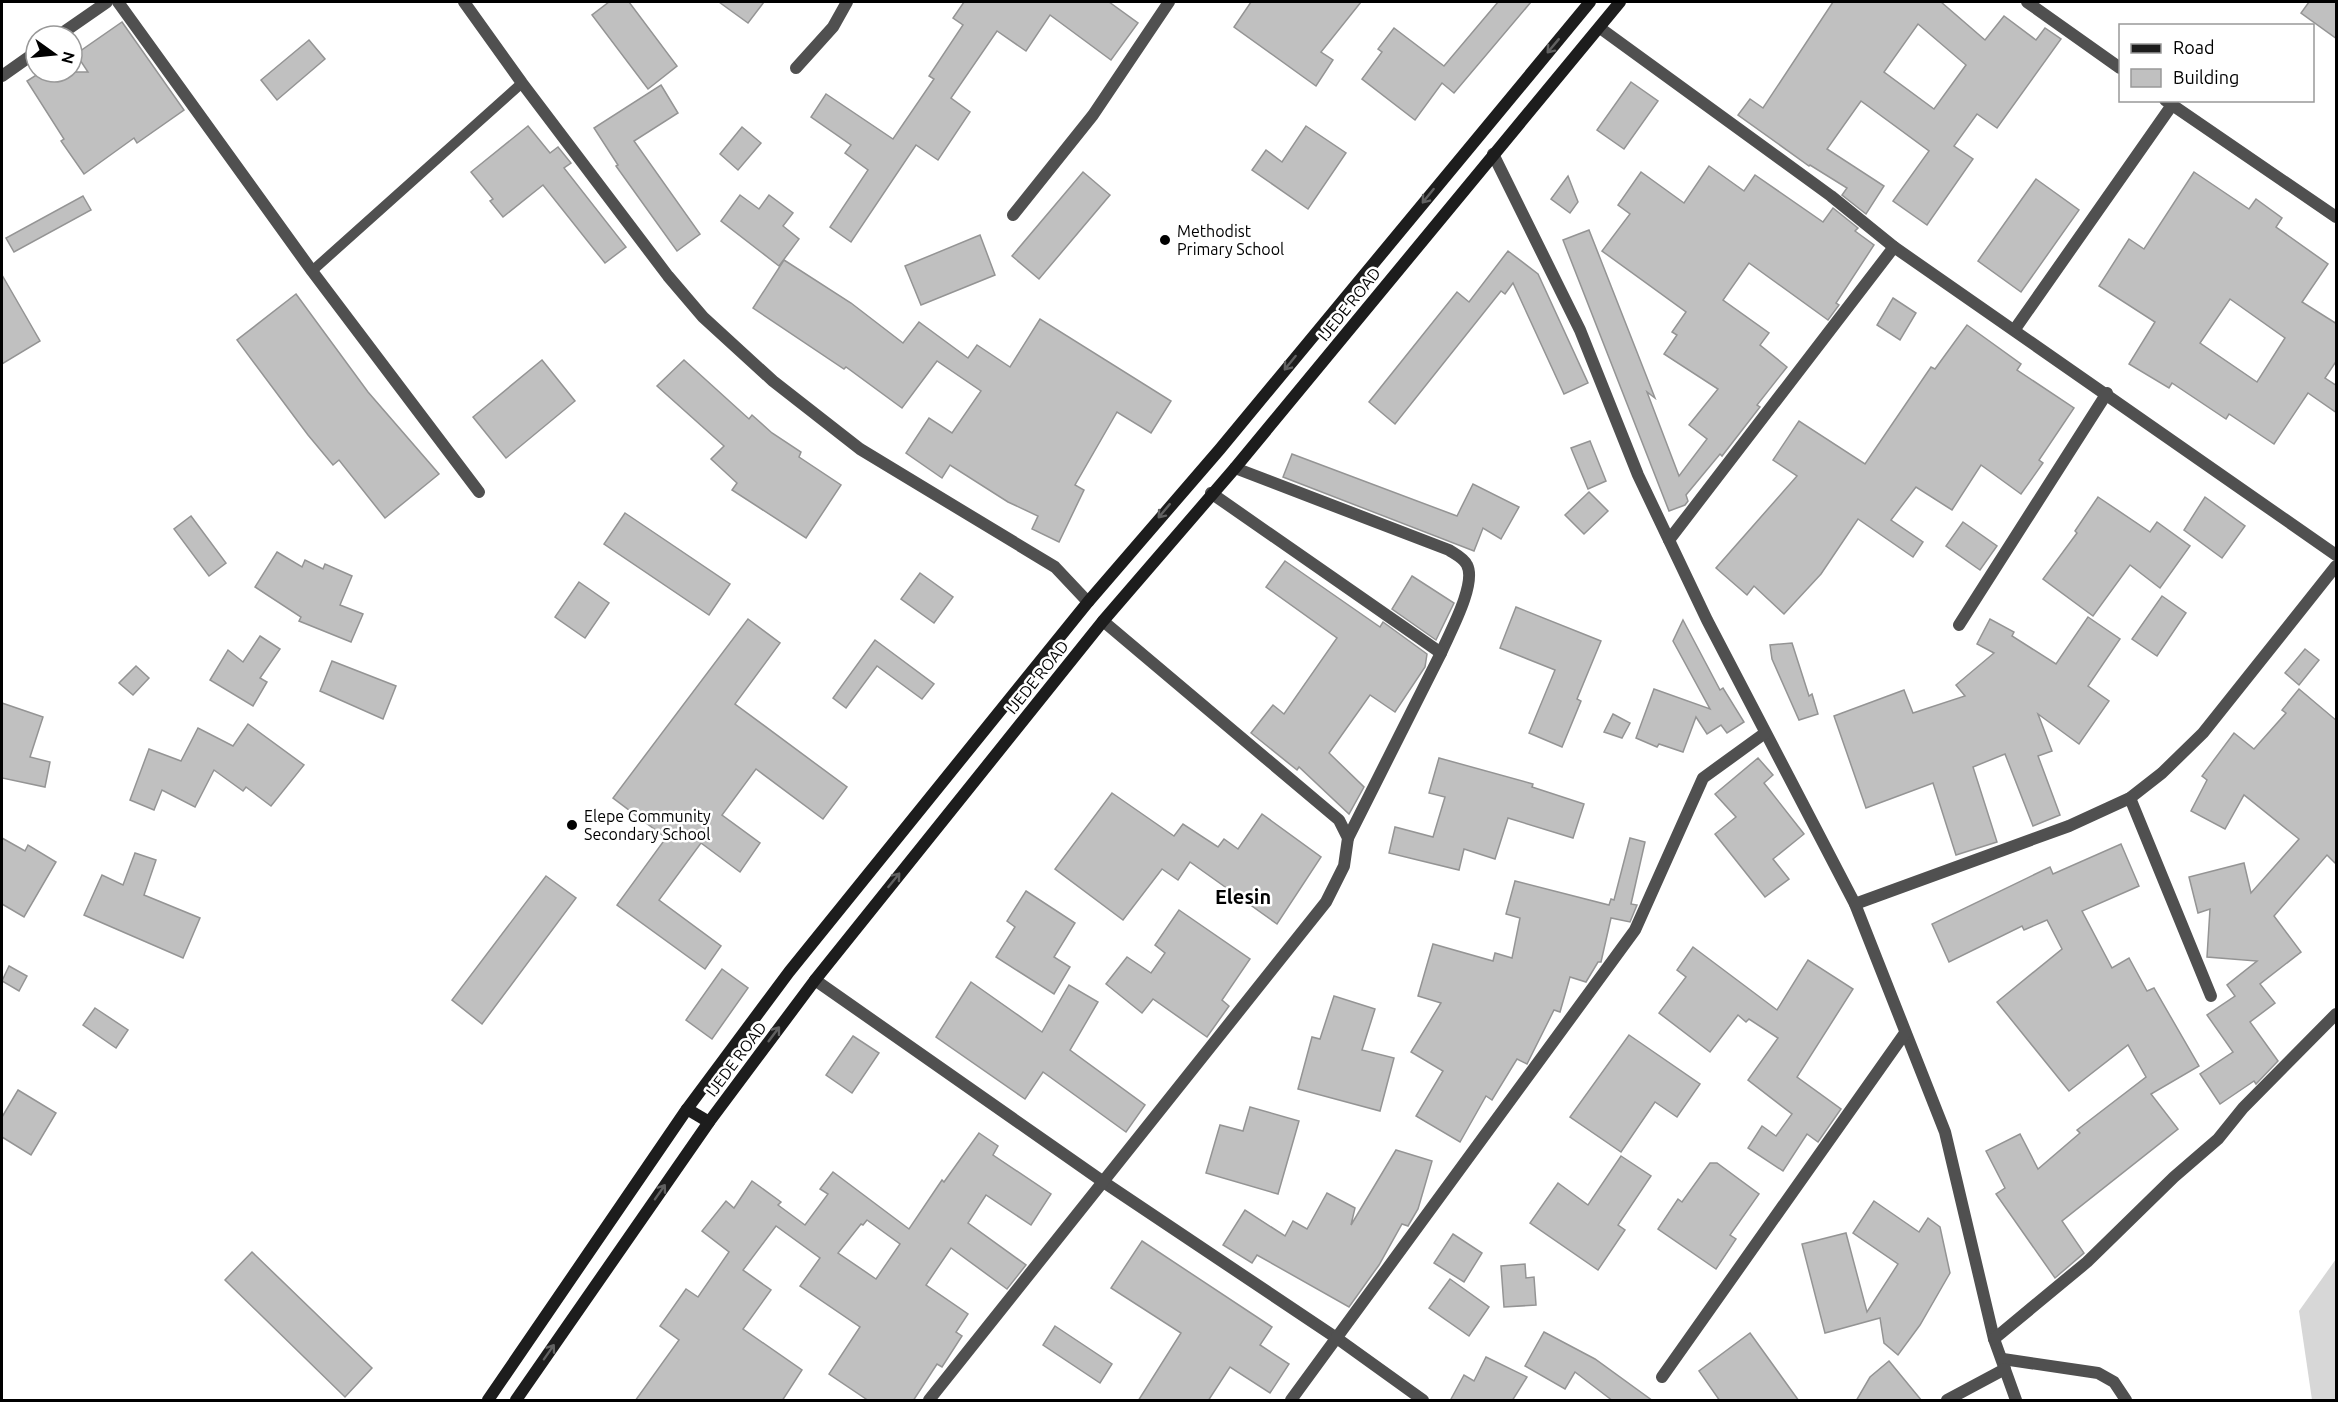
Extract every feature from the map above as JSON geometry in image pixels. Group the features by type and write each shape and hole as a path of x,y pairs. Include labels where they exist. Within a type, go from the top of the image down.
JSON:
{"main road":[{"name":"IJEDE ROAD","path":"488,1401 687,1109 789,972 1088,602 1227,440 1590,2"},
{"name":"IJEDE ROAD","path":"516,1401 709,1122 814,980 1103,621 1211,493 1235,468 1620,2"},
{"path":"687,1109 709,1122"}],"street":[{"path":"75,24 107,2"},
{"path":"118,2 312,271 479,492"},
{"path":"464,2 522,83 668,276 703,316 773,381 860,449 1054,567 1088,602"},
{"path":"796,68 833,27 847,2"},
{"path":"1013,215 1093,115 1168,2"},
{"path":"2027,2 2119,67"},
{"path":"1599,28 1831,196 1894,247 2015,328 2337,555"},
{"path":"2,76 24,60"},
{"path":"2015,328 2169,103 2337,217"},
{"path":"1493,154 1580,330 1638,475 1669,540 1765,733 1855,904 1945,1132 1994,1339 2016,1401"},
{"path":"1669,540 1894,247"},
{"path":"1959,625 2107,393"},
{"path":"929,1401 1105,1183 1326,902 1344,866 1348,838 1442,653 1465,597 1469,579 1468,566 1449,550 1235,468"},
{"path":"1211,493 1442,653"},
{"path":"1855,904 2069,826 2130,798 2162,773 2204,733 2337,566"},
{"path":"1103,621 1339,820 1348,838"},
{"path":"1291,1401 1635,930 1702,778 1765,733"},
{"path":"2130,798 2211,996"},
{"path":"814,980 1105,1183 1338,1339 1423,1401"},
{"path":"1994,1339 2125,1227 2174,1177 2218,1139 2243,1108 2337,1014"},
{"path":"1662,1377 1905,1033"},
{"path":"1947,1401 2004,1364 2098,1373 2114,1382 2126,1401"}],"lane":[{"path":"312,271 522,83"}],"shaded area":[{"path":"2336,1259 2336,1400 2312,1400 2299,1311"}],"building":[{"path":"609,2 629,2 677,66 648,89 592,15"},
{"path":"719,2 764,2 748,23"},
{"path":"964,2 1109,2 1138,23 1111,60 1050,15 1026,51 997,31 951,98 970,112 938,160 916,145 851,242 830,227 868,170 845,153 851,145 811,117 826,94 893,139 934,79 929,76 963,25 953,18"},
{"path":"1251,2 1361,2 1321,52 1333,60 1316,86 1234,27"},
{"path":"1498,2 1531,2 1454,93 1442,83 1415,120 1362,79 1382,52 1378,49 1394,28 1444,66"},
{"path":"1833,2 1941,2 1985,40 2004,16 2036,40 2045,28 2061,39 1997,128 1977,114 1954,146 1973,159 1927,225 1893,201 1929,151 1861,101 1827,149 1884,186 1866,214 1842,195 1847,188 1809,166 1738,115 1750,99 1763,108","holes":["1918,24 1966,65 1934,109 1884,72"]},
{"path":"2309,2 2337,2 2337,39 2301,13"},
{"path":"122,22 184,110 137,143 134,138 84,174 61,141 64,139 29,84 84,84 84,72 88,72 84,66 84,48"},
{"path":"309,40 325,59 277,100 261,80"},
{"path":"1631,82 1658,101 1624,149 1597,130"},
{"path":"661,85 678,113 634,141 700,234 677,251 616,166 618,165 594,128"},
{"path":"528,126 550,153 558,147 571,163 564,168 626,247 605,263 543,185 503,217 490,201 493,199 471,172"},
{"path":"1306,126 1346,153 1308,209 1252,170 1266,150 1282,162"},
{"path":"742,127 761,143 738,170 720,154"},
{"path":"1709,166 1744,191 1755,175 1823,222 1833,208 1858,228 1855,231 1874,245 1836,303 1839,305 1828,320 1749,263 1723,300 1769,333 1760,345 1787,367 1757,405 1760,407 1722,456 1720,454 1686,495 1688,501 1685,505 1669,511 1563,240 1589,230 1655,398 1647,392 1679,476 1707,439 1689,425 1718,389 1664,354 1677,335 1672,332 1686,312 1602,251 1630,214 1618,205 1641,172 1684,203"},
{"path":"1083,172 1110,195 1039,279 1012,256"},
{"path":"2194,172 2249,209 2256,199 2282,218 2276,227 2328,264 2302,302 2337,324 2337,360 2325,378 2337,386 2337,413 2308,393 2274,444 2229,414 2226,419 2172,383 2169,388 2129,364 2155,322 2099,286 2129,239 2144,249","holes":["2230,299 2285,338 2257,382 2200,343"]},
{"path":"1568,176 1578,202 1570,213 1551,199"},
{"path":"2036,179 2079,210 2021,292 1978,261"},
{"path":"740,195 759,209 769,195 793,213 783,226 799,239 779,266 721,221"},
{"path":"83,196 91,210 14,252 6,238"},
{"path":"980,235 995,275 921,305 905,266"},
{"path":"1508,251 1538,274 1588,383 1564,394 1513,283 1505,294 1501,291 1395,424 1369,402 1457,292 1469,302"},
{"path":"784,260 851,303 903,343 919,322 968,358 977,345 1010,367 1040,319 1171,401 1151,433 1117,412 1075,485 1084,490 1059,542 1032,529 1038,516 1008,502 950,465 942,478 906,453 929,418 952,433 981,391 937,361 902,408 846,367 844,369 753,308"},
{"path":"2,275 40,341 2,364"},
{"path":"296,294 368,392 439,474 385,518 339,460 333,465 308,435 237,340"},
{"path":"1893,298 1916,313 1900,340 1877,325"},
{"path":"1967,325 2021,364 2017,370 2074,408 2039,460 2043,463 2021,494 1981,465 1952,510 1916,487 1891,520 1923,542 1913,557 1858,519 1821,574 1784,614 1754,586 1747,595 1716,568 1797,476 1773,460 1799,421 1865,464 1931,367 1935,369"},
{"path":"542,360 575,401 506,458 473,417"},
{"path":"684,360 749,419 752,415 772,433 801,452 799,457 841,485 806,538 732,490 737,483 711,459 724,446 657,386"},
{"path":"1590,441 1606,481 1588,489 1571,448"},
{"path":"1292,454 1457,516 1473,484 1519,507 1501,539 1483,528 1474,551 1283,477"},
{"path":"1589,492 1608,511 1584,534 1565,515"},
{"path":"2098,497 2150,532 2157,522 2190,546 2160,588 2130,565 2093,616 2043,579 2077,533 2075,531"},
{"path":"2205,497 2245,526 2222,558 2184,530"},
{"path":"625,513 730,584 709,615 604,544"},
{"path":"191,516 226,563 209,576 174,529"},
{"path":"1963,522 1997,546 1980,570 1946,546"},
{"path":"277,552 302,567 305,560 323,569 325,564 352,576 340,605 363,614 351,642 299,621 301,617 255,587"},
{"path":"1285,561 1380,627 1383,622 1427,654 1425,667 1395,712 1370,695 1329,753 1364,787 1349,814 1299,767 1297,770 1251,733 1273,705 1284,714 1337,638 1266,587"},
{"path":"920,573 953,597 934,623 901,599"},
{"path":"1412,576 1454,603 1436,640 1392,609"},
{"path":"579,582 609,603 585,638 555,617"},
{"path":"2162,596 2186,613 2157,656 2132,639"},
{"path":"1516,607 1601,641 1577,699 1581,701 1562,747 1529,733 1555,670 1500,648"},
{"path":"2088,617 2120,639 2088,686 2109,701 2079,744 2038,714 2052,751 2038,756 2060,815 2033,826 2005,754 1973,767 1997,842 1956,855 1933,783 1866,808 1834,716 1904,690 1913,713 1965,696 1956,685 1994,653 1977,644 1990,619 2014,632 2012,636 2056,664"},
{"path":"748,619 780,643 735,704 847,787 823,819 756,769 722,815 760,843 740,872 701,843 659,900 721,946 705,969 617,905 666,838 613,798"},
{"path":"1683,620 1720,690 1723,688 1744,722 1727,733 1721,725 1707,734 1696,717 1683,752 1659,744 1657,747 1636,738 1654,689 1710,709 1673,641"},
{"path":"260,636 280,649 260,678 267,682 253,706 210,680 228,650 243,662"},
{"path":"875,640 934,684 922,699 877,666 846,708 833,698"},
{"path":"1792,643 1809,696 1812,694 1818,714 1799,720 1772,659 1770,645"},
{"path":"2305,649 2319,660 2299,685 2285,673"},
{"path":"332,661 396,686 383,719 320,691"},
{"path":"136,666 149,678 133,695 119,683"},
{"path":"2299,689 2337,721 2337,865 2327,855 2274,916 2301,952 2260,984 2275,1003 2250,1022 2278,1061 2256,1084 2254,1081 2220,1104 2200,1074 2233,1052 2207,1015 2235,996 2227,985 2257,961 2207,957 2210,909 2198,913 2189,877 2244,863 2251,893 2299,839 2244,795 2225,829 2191,811 2207,780 2202,776 2234,733 2254,749 2286,713 2282,710"},
{"path":"2,703 43,717 30,757 50,762 45,787 2,778"},
{"path":"1613,714 1630,723 1622,738 1604,732"},
{"path":"248,724 304,765 271,806 246,787 243,791 214,770 195,807 162,790 154,810 130,800 149,749 181,761 198,728 233,746"},
{"path":"1439,758 1533,784 1532,787 1584,804 1573,838 1508,818 1495,859 1464,849 1459,870 1389,853 1395,827 1433,837 1445,797 1429,793"},
{"path":"1758,758 1773,775 1764,783 1804,834 1773,859 1789,879 1765,897 1715,834 1736,817 1715,794"},
{"path":"1112,793 1174,836 1183,824 1218,847 1224,839 1238,849 1262,814 1321,857 1277,924 1190,862 1178,880 1162,869 1123,920 1055,869"},
{"path":"2,838 25,851 28,845 56,862 24,917 2,904"},
{"path":"1630,838 1645,842 1631,904 1637,905 1630,922 1611,918 1601,962 1598,962 1586,982 1570,977 1560,1012 1554,1010 1527,1064 1517,1059 1492,1100 1486,1096 1460,1142 1416,1116 1443,1071 1411,1052 1441,1003 1418,996 1433,944 1493,961 1495,953 1512,958 1520,918 1506,914 1515,881 1609,905 1611,899 1614,900"},
{"path":"2121,844 2139,886 2082,911 2112,968 2129,958 2147,991 2154,988 2199,1066 2151,1094 2178,1129 2062,1221 2084,1253 2055,1278 1996,1194 2005,1188 1986,1151 2020,1134 2038,1169 2080,1133 2077,1130 2146,1077 2128,1045 2069,1091 1997,1002 2062,949 2047,920 2024,930 2022,926 1949,962 1932,924 2050,867 2053,874"},
{"path":"135,853 156,860 144,895 200,918 183,958 84,915 102,875 123,885"},
{"path":"546,876 576,898 482,1024 452,1000"},
{"path":"1026,891 1075,923 1054,957 1070,967 1054,994 996,957 1015,927 1007,921"},
{"path":"1179,910 1250,959 1222,1000 1229,1006 1207,1037 1153,999 1142,1013 1106,984 1127,957 1151,973 1165,953 1155,945"},
{"path":"1693,947 1777,1010 1808,960 1853,989 1797,1077 1841,1109 1818,1142 1807,1134 1783,1171 1748,1148 1762,1126 1776,1136 1792,1114 1748,1080 1778,1038 1749,1019 1746,1022 1738,1015 1710,1052 1659,1013 1686,977 1677,970"},
{"path":"9,966 27,976 19,991 2,981"},
{"path":"722,969 748,988 712,1039 686,1020"},
{"path":"971,982 1042,1032 1069,985 1098,1002 1070,1050 1145,1105 1126,1132 1043,1072 1025,1099 936,1037"},
{"path":"1334,996 1375,1009 1362,1050 1394,1058 1380,1111 1298,1089 1312,1037 1320,1039"},
{"path":"95,1008 128,1030 116,1048 83,1025"},
{"path":"1629,1035 1700,1084 1677,1117 1655,1102 1621,1152 1570,1117"},
{"path":"853,1036 879,1053 852,1093 826,1075"},
{"path":"18,1090 56,1113 31,1155 2,1137 2,1117"},
{"path":"1250,1107 1299,1121 1278,1194 1206,1173 1220,1125 1243,1131"},
{"path":"979,1133 998,1146 993,1155 1051,1194 1031,1225 986,1195 968,1223 1026,1265 1007,1289 951,1248 926,1285 968,1314 956,1332 962,1336 942,1367 937,1364 913,1401 869,1401 829,1374 860,1327 800,1286 820,1258 776,1226 743,1270 771,1290 743,1329 802,1370 782,1401 635,1401 679,1340 660,1326 686,1289 698,1297 729,1252 702,1231 726,1201 734,1208 752,1181 781,1202 778,1205 805,1225 828,1194 820,1189 833,1172 909,1229 942,1180 944,1182","holes":["867,1220 900,1244 876,1279 838,1253 861,1224 863,1225"]},
{"path":"1396,1150 1432,1161 1418,1209 1408,1226 1402,1224 1379,1265 1349,1307 1257,1255 1252,1263 1223,1245 1245,1210 1285,1236 1293,1221 1307,1229 1327,1193 1355,1208 1351,1225"},
{"path":"1621,1156 1651,1176 1618,1225 1625,1230 1598,1270 1530,1223 1558,1183 1588,1205"},
{"path":"1710,1163 1717,1163 1759,1194 1730,1235 1736,1239 1716,1269 1658,1229 1678,1199 1682,1202"},
{"path":"1874,1201 1919,1232 1928,1218 1940,1227 1950,1273 1920,1325 1898,1355 1884,1343 1880,1318 1825,1333 1802,1244 1846,1233 1867,1312 1898,1264 1853,1233"},
{"path":"1453,1234 1482,1253 1464,1282 1434,1263"},
{"path":"1142,1241 1272,1327 1260,1345 1289,1364 1270,1393 1230,1367 1208,1401 1138,1401 1181,1333 1111,1288"},
{"path":"252,1252 372,1368 345,1397 225,1280"},
{"path":"1525,1264 1526,1278 1534,1277 1536,1305 1504,1307 1501,1266"},
{"path":"1450,1279 1489,1307 1469,1336 1429,1308"},
{"path":"1055,1326 1112,1364 1100,1383 1043,1345"},
{"path":"1544,1332 1595,1359 1653,1401 1613,1401 1575,1372 1565,1389 1525,1366"},
{"path":"1750,1333 1799,1401 1720,1401 1699,1371"},
{"path":"1486,1357 1527,1377 1512,1401 1450,1401 1464,1375 1474,1381"},
{"path":"1889,1361 1922,1401 1856,1401 1870,1377"}],"place":[{"name":"Methodist Primary School","path":"1165,240"},
{"name":"Elepe Community Secondary School","path":"572,825"}],"district":[{"name":"Elesin","path":"1243,896"}]}
